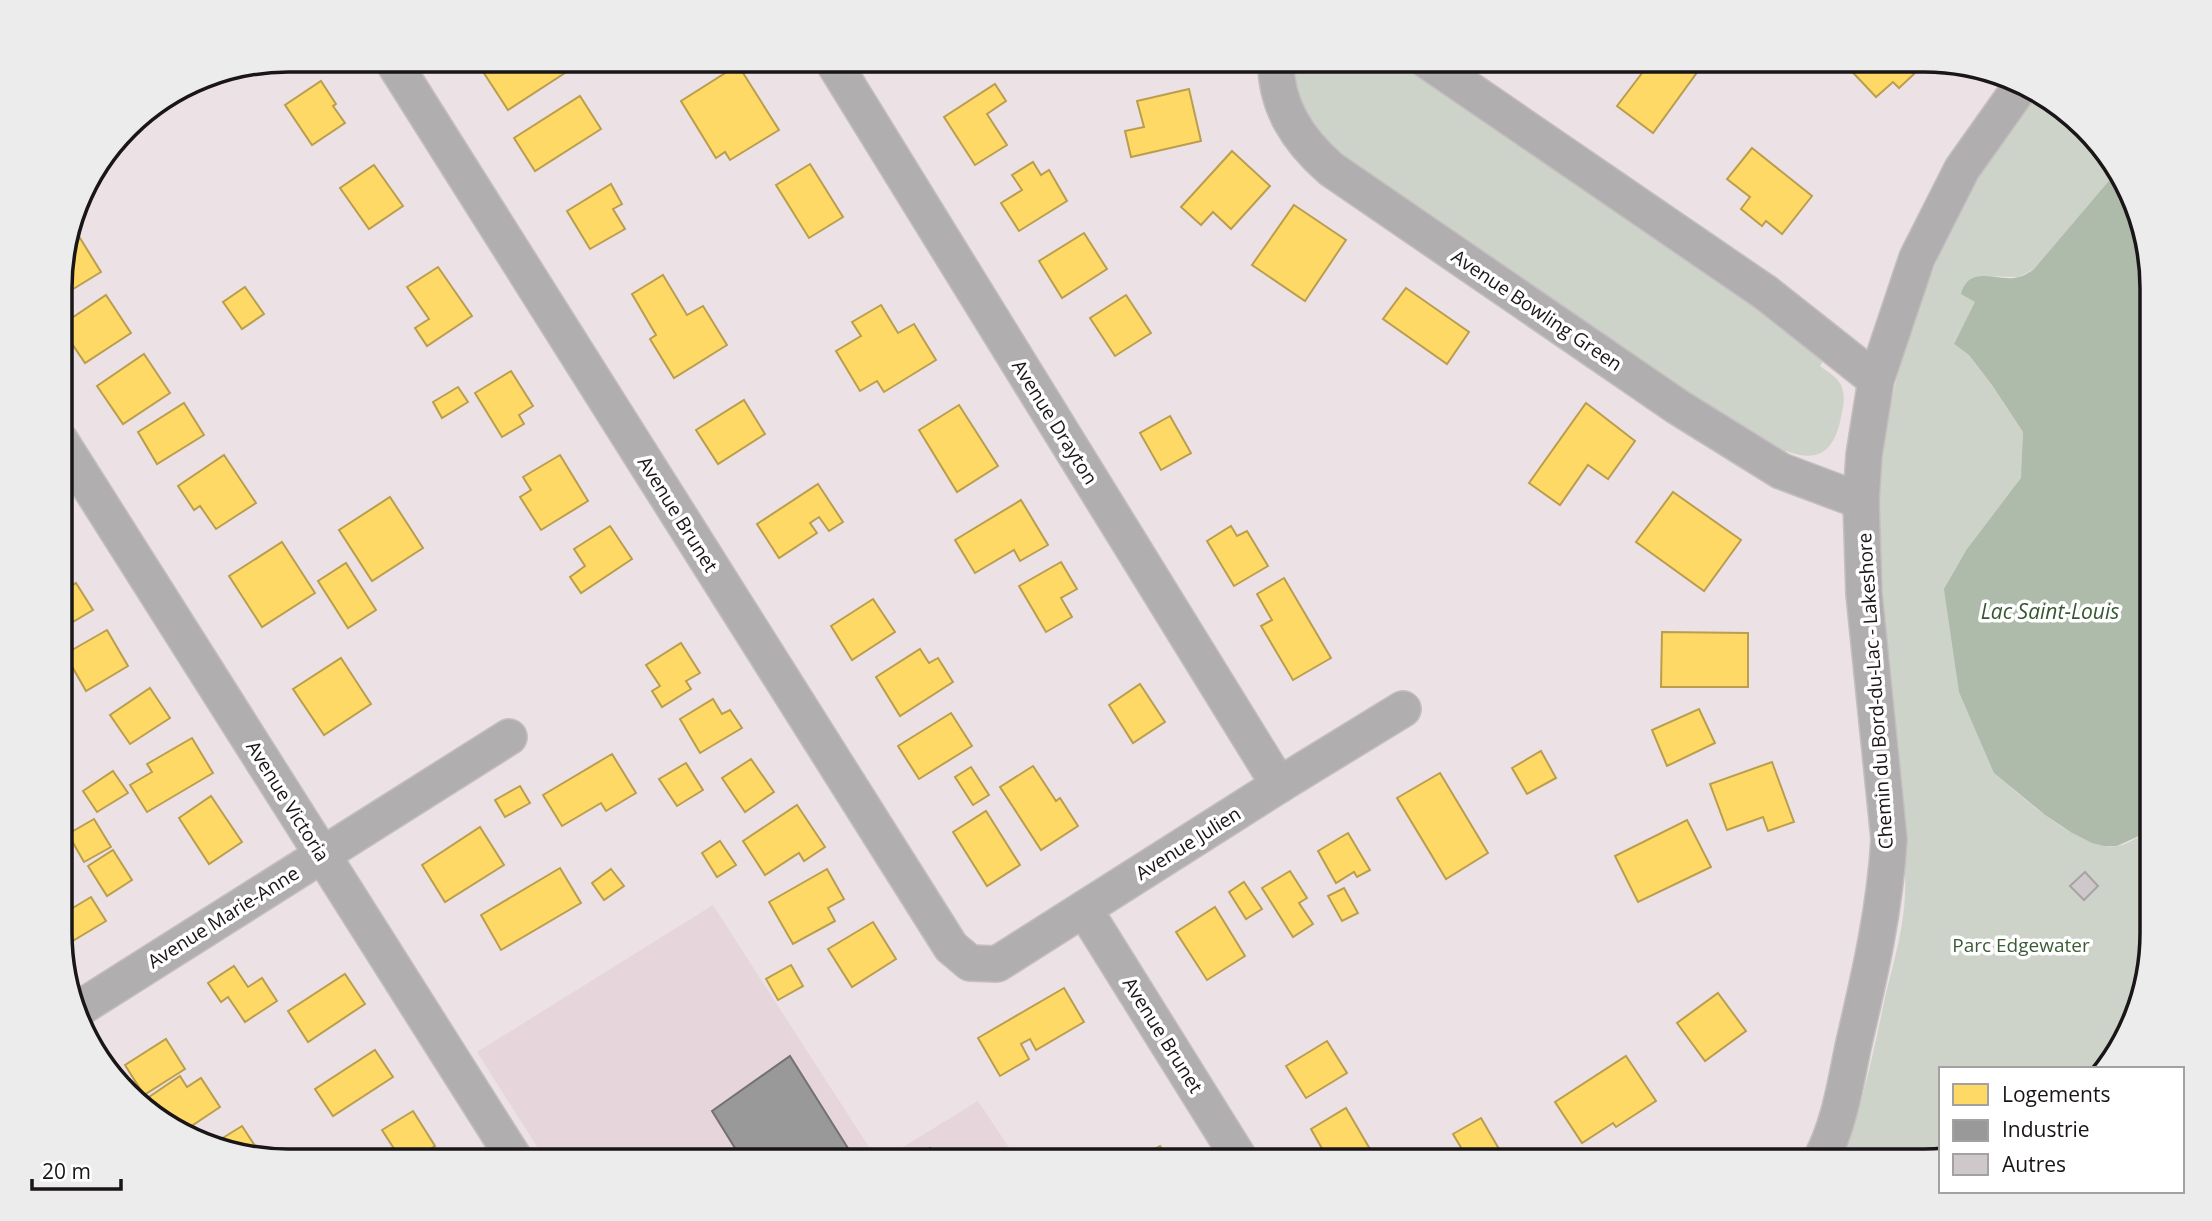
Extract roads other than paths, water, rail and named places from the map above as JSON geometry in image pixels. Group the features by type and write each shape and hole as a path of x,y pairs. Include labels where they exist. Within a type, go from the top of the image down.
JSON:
{"street":[{"name":"Avenue Brunet","path":"400,72 951,947 970,963"},
{"name":"Avenue Drayton","path":"839,72 1279,785"},
{"name":"Avenue Bowling Green","path":"1277,72 1279,93 1286,115 1312,153 1331,169 1678,407 1781,471 1861,501"},
{"path":"1444,72 1766,293 1876,380"},
{"name":"Chemin du Bord-du-Lac - Lakeshore","path":"1827,1149 1841,1107 1880,927 1887,872 1889,839 1864,594 1861,501 1864,455 1876,380 1917,258 1962,169 2016,92"},
{"name":"Avenue Victoria","path":"72,459 508,1149"},
{"name":"Avenue Julien","path":"970,963 997,964 1403,709"},
{"name":"Avenue Marie-Anne","path":"84,1005 509,737"},
{"name":"Avenue Brunet","path":"1084,909 1234,1149"}],"water":[{"name":"Lac Saint-Louis","path":"2110,179 2124,205 2133,231 2140,287 2140,835 2117,846 2092,843 2072,833 2045,815 1994,773 1959,692 1944,589 1967,549 2021,478 2023,432 1969,355 1954,344 1975,302 1961,294 1971,279 1985,276 2011,278 2023,276 2034,269"}],"park label":[{"name":"Parc Edgewater","path":"2021,945"}]}
